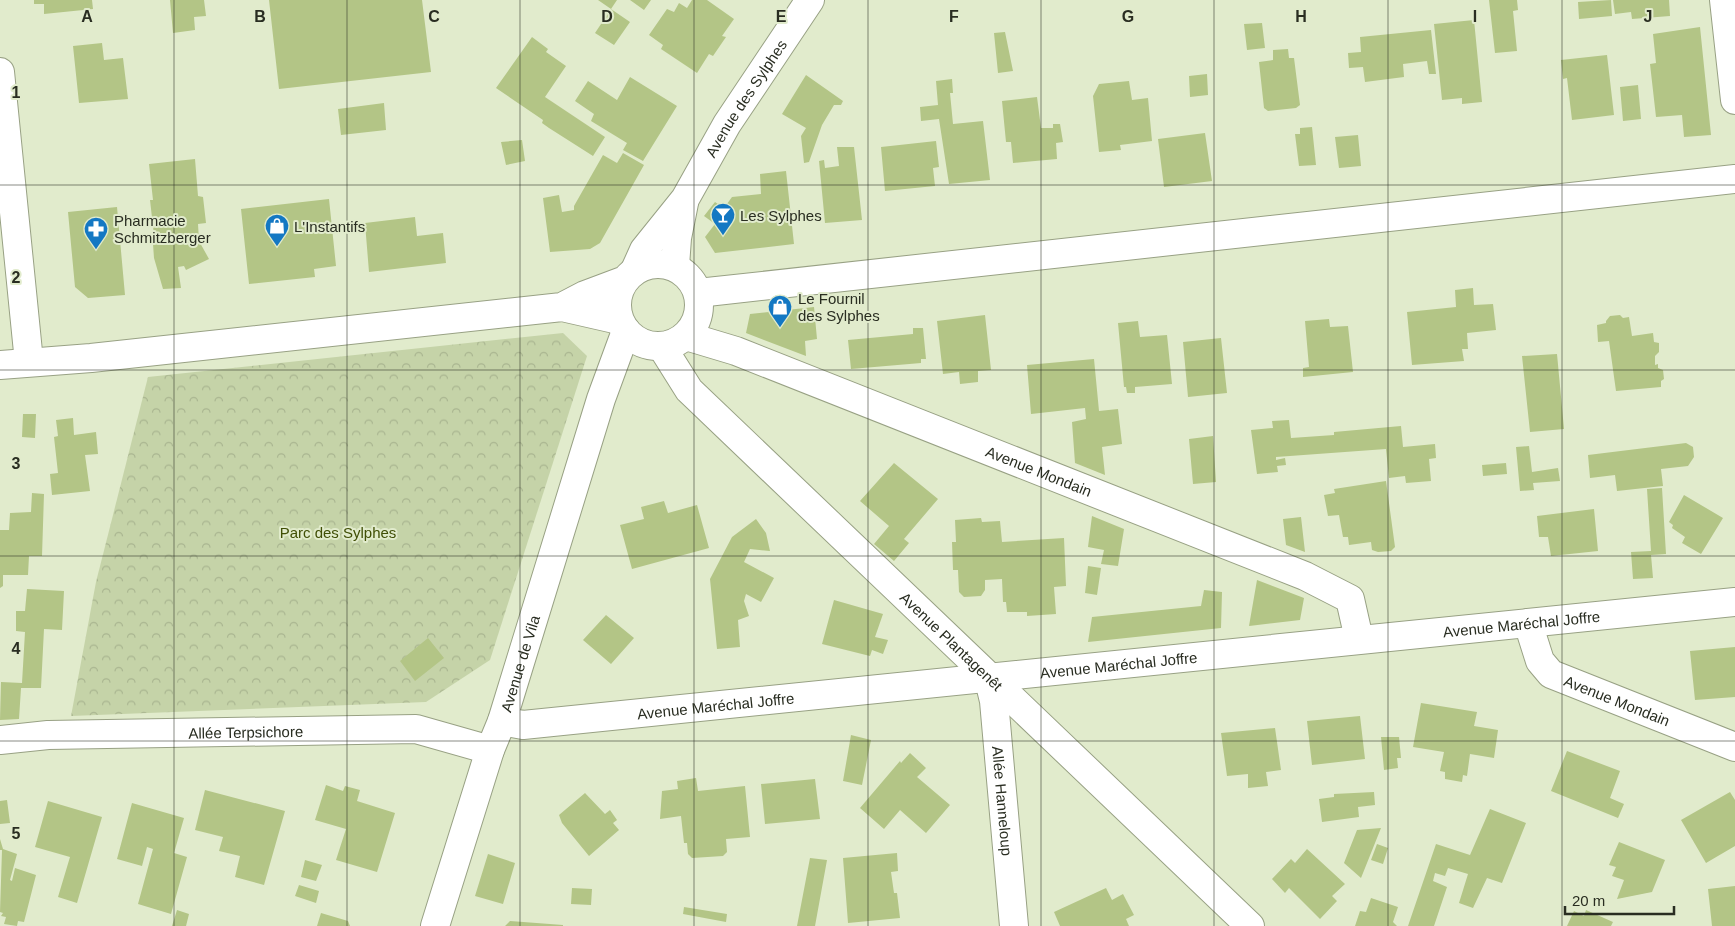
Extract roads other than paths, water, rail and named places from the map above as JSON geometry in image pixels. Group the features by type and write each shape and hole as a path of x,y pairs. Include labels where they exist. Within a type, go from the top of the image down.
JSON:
{"street":[{"name":"Avenue des Sylphes","path":"630,275 644,250 685,199 727,124 810,0"},
{"path":"1724,0 1735,100"},
{"path":"0,72 29,362"},
{"path":"698,293 1735,179"},
{"name":"Avenue des Sylphes","path":"675,266 676,238 685,199"},
{"path":"0,365 101,357 562,307 630,275 648,264 661,263 675,266 687,274 698,293 700,312 695,325 648,336 562,307"},
{"path":"630,275 618,293 617,307 648,336"},
{"name":"Avenue de Vila","path":"435,926 490,750 502,721 601,399 648,336"},
{"name":"Avenue Mondain","path":"648,336 736,352 1305,576 1350,599 1359,639"},
{"name":"Avenue Plantagenêt","path":"648,336 689,390 1250,926"},
{"name":"Avenue Maréchal Joffre","path":"502,721 523,725 988,676 1735,602"},
{"name":"Avenue Mondain","path":"1528,624 1540,661 1551,674 1735,747"},
{"name":"Allée Hanneloup","path":"988,676 994,701 1014,926"},
{"name":"Allée Terpsichore","path":"0,740 48,735 416,729 490,750"}],"place":[{"name":"Les Sylphes","path":"723,236"},
{"name":"L'Instantifs","path":"277,247"},
{"name":"Pharmacie Schmitzberger","path":"96,250"},
{"name":"Le Fournil des Sylphes","path":"780,328"}],"park label":[{"name":"Parc des Sylphes","path":"338,532"}]}
